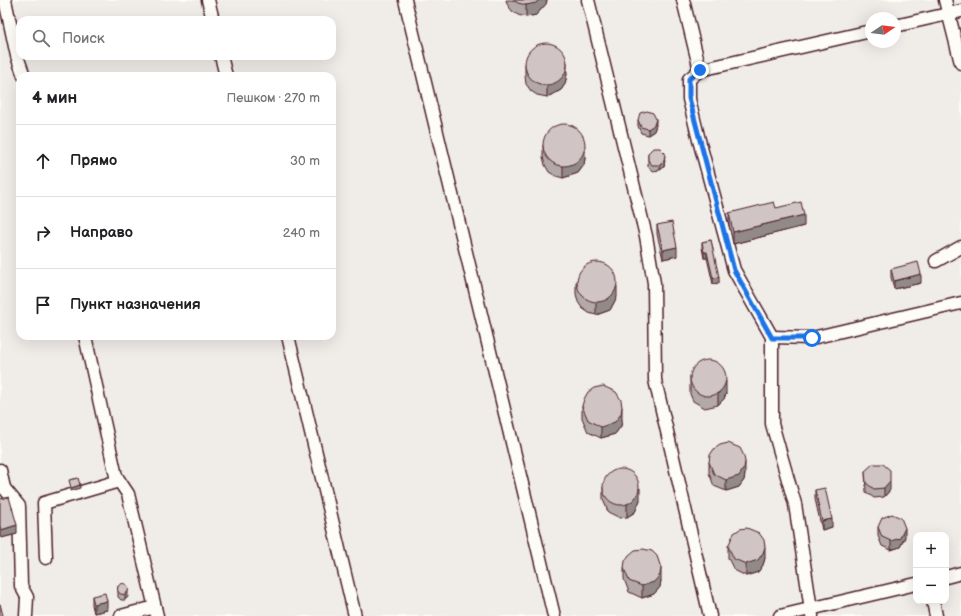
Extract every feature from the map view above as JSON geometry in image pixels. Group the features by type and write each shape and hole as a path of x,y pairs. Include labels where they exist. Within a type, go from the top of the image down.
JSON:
{"lane":[{"path":"6,0 16,47"},
{"path":"208,0 212,16"},
{"path":"405,0 554,616"},
{"path":"588,0 646,236 654,283 655,380 710,616"},
{"path":"683,0 700,70"},
{"path":"945,0 961,63"},
{"path":"901,25 961,11"},
{"path":"811,613 795,504 772,424 772,338 734,270 689,98 689,79 700,70 865,32"},
{"path":"19,60 23,72"},
{"path":"222,60 225,72"},
{"path":"936,261 961,247"},
{"path":"772,338 812,338 961,303"},
{"path":"86,340 116,476 128,494 156,612 120,616"},
{"path":"289,340 355,616"},
{"path":"0,470 2,487 19,506 21,586 27,597 26,616"},
{"path":"46,558 44,503 119,481"},
{"path":"949,576 961,573"},
{"path":"780,616 811,613 913,585"},
{"path":"934,604 936,616"}],"shaded area":[{"path":"0,0 961,0 961,616 0,616"}],"building":[{"path":"513,0 539,0 536,3 526,5"},
{"path":"546,43 561,49 567,64 561,79 546,85 531,79 525,64 531,49"},
{"path":"647,111 653,113 656,119 654,125 648,129 641,127 638,120 640,113"},
{"path":"564,124 579,130 585,145 579,160 564,166 549,160 543,145 549,130"},
{"path":"653,148 660,148 665,153 664,161 660,165 652,165 648,160 648,153"},
{"path":"774,202 776,208 801,202 804,215 733,232 729,213"},
{"path":"672,222 677,247 663,250 657,225"},
{"path":"711,240 719,277 713,278 707,252 704,252 702,242"},
{"path":"601,262 608,265 614,271 617,282 616,290 608,299 601,302 593,302 586,299 578,290 577,278 580,271 589,263"},
{"path":"918,262 921,274 894,281 891,269"},
{"path":"708,360 718,363 723,368 726,378 723,388 718,393 708,396 698,393 693,388 690,378 693,368 698,363"},
{"path":"603,386 616,392 621,400 622,407 621,414 615,422 601,427 588,420 582,406 588,392 594,388"},
{"path":"728,443 740,448 745,462 744,468 739,476 726,480 714,474 709,462 710,455 714,449 720,445"},
{"path":"873,464 883,464 890,470 890,481 884,488 874,489 866,483 865,471"},
{"path":"625,469 634,474 638,480 638,494 634,500 625,505 617,505 608,500 604,494 603,483 608,474 614,470"},
{"path":"78,478 80,485 71,488 69,480"},
{"path":"825,488 832,519 822,521 815,490"},
{"path":"9,497 17,525 1,530 0,499"},
{"path":"892,514 901,518 905,528 900,538 891,541 882,537 878,527 882,518"},
{"path":"747,528 759,533 764,540 765,547 758,560 746,564 734,559 728,546 734,533 740,529"},
{"path":"643,549 652,551 657,556 661,568 660,575 654,582 642,586 629,581 624,568 625,561 629,555 635,550"},
{"path":"121,584 125,584 127,585 127,593 121,594 118,591 118,587"},
{"path":"105,593 107,601 94,604 92,596"},
{"path":"0,604 3,615 0,616"}],"route":[{"path":"700,70 689,79 689,98 734,270 772,338 812,338"}]}
